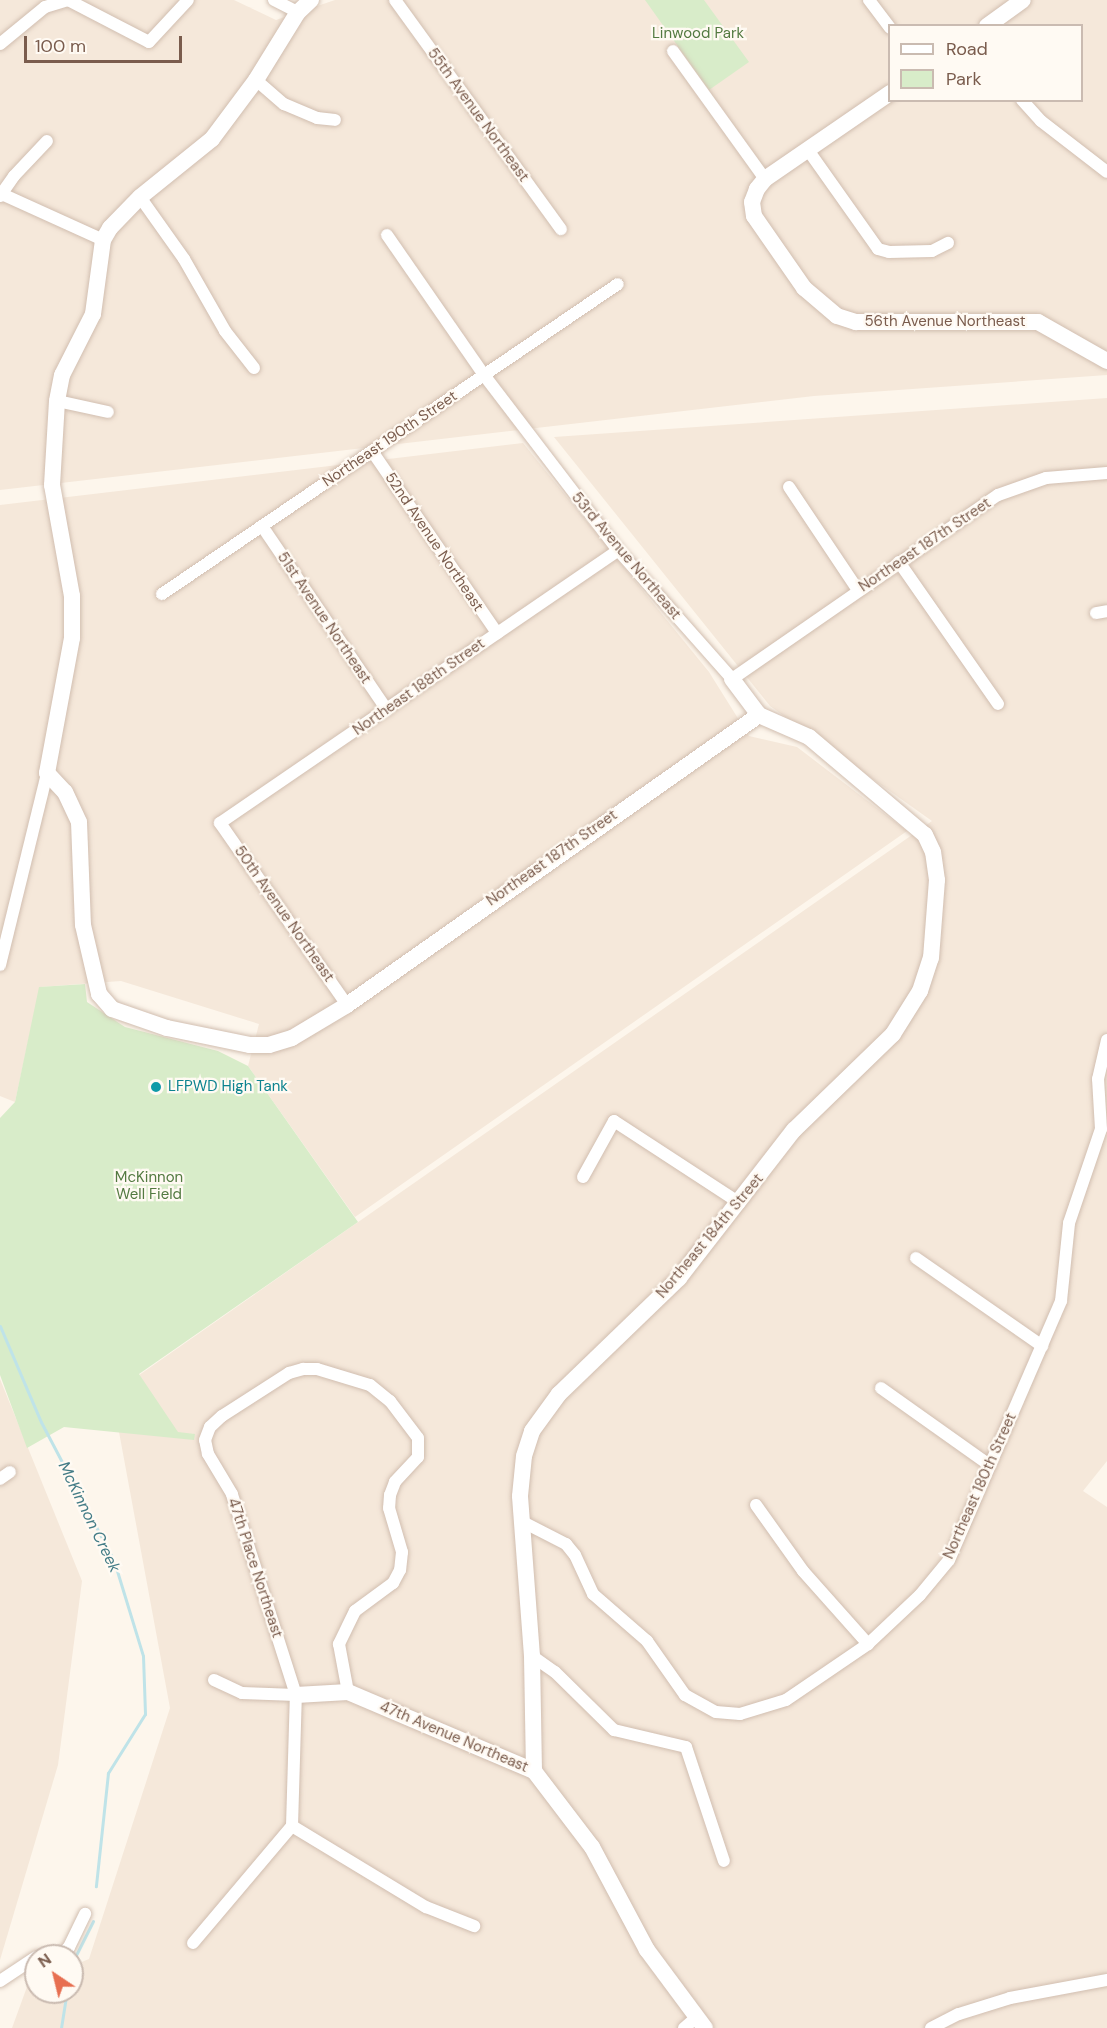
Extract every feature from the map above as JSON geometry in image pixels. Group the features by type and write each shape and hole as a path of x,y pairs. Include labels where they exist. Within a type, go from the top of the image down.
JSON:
{"street":[{"path":"0,45 45,7 69,0 149,42 188,0"},
{"path":"274,0 298,12"},
{"path":"0,965 4,934 47,773 72,638 72,596 52,485 57,401 62,375 93,314 103,240 118,218 140,197 212,140 256,80 298,12 310,0"},
{"name":"55th Avenue Northeast","path":"395,0 561,229"},
{"path":"869,0 888,25"},
{"path":"990,24 1023,0"},
{"path":"673,51 765,179 888,94"},
{"path":"256,80 284,104 317,118 335,120"},
{"path":"1024,102 1041,121 1107,172"},
{"path":"47,141 14,176 2,196 103,240"},
{"path":"808,150 878,249 889,252 932,251 948,243"},
{"name":"56th Avenue Northeast","path":"765,179 752,202 754,216 804,288 837,316 856,322 1038,322 1107,361"},
{"path":"140,197 184,259 225,331 254,368"},
{"name":"53rd Avenue Northeast","path":"387,235 484,375 618,550 732,679 759,715 809,737 916,824"},
{"name":"Northeast 190th Street","path":"162,594 618,284"},
{"path":"57,401 108,412"},
{"name":"52nd Avenue Northeast","path":"372,451 497,633"},
{"name":"Northeast 187th Street","path":"732,679 998,495 1020,485 1046,478 1107,473"},
{"path":"789,487 858,590"},
{"name":"51st Avenue Northeast","path":"262,526 387,710"},
{"name":"Northeast 188th Street","path":"220,823 618,550"},
{"path":"899,562 998,704"},
{"name":"Northeast 187th Street","path":"47,773 72,802 79,822 83,925 99,994 112,1009 167,1028 268,1045 292,1038 347,1005 759,715"},
{"name":"50th Avenue Northeast","path":"220,823 347,1005"},
{"name":"Northeast 184th Street","path":"534,1771 532,1656 521,1521 524,1456 543,1413 679,1278 802,1121 893,1034 920,991 931,958 938,880 933,852 916,824"},
{"name":"Northeast 180th Street","path":"521,1521 566,1544 575,1555 593,1594 647,1641 685,1695 716,1712 740,1714 786,1701 868,1644 920,1595 949,1560 988,1464 1061,1301 1069,1223 1101,1129 1098,1079 1107,1040"},
{"path":"583,1177 614,1121 740,1203"},
{"path":"916,1258 1042,1346"},
{"name":"47th Place Northeast","path":"292,1826 296,1695 232,1494 208,1454 205,1440 210,1427 222,1416 289,1373 303,1369 317,1369 370,1385 390,1401 418,1438 418,1457 395,1482 390,1495 389,1508 402,1552 400,1570 393,1583 355,1611 339,1644 348,1692"},
{"path":"881,1388 988,1464"},
{"path":"756,1505 803,1571 868,1644"},
{"path":"532,1656 555,1672 615,1730 686,1747 724,1861"},
{"name":"47th Avenue Northeast","path":"214,1680 242,1693 296,1695 348,1692 534,1771 592,1847 647,1950 695,2025"},
{"path":"193,1943 292,1826 426,1907 474,1926"},
{"path":"69,1944 77,1934 85,1914"},
{"path":"0,1981 24,1966"},
{"path":"930,2028 959,2014 1010,1998 1107,1980"}],"shaded area":[{"path":"0,0 234,0 276,20 335,0 1107,0 1107,375 814,396 0,490"},
{"path":"1107,398 1107,1461 1083,1491 1107,1507 1107,2028 12,2028 24,1995 24,2004 84,2004 84,1961 89,1959 170,1708 112,1394 932,821 770,706 554,437"},
{"path":"523,443 709,672 749,736 797,747 907,831 355,1217 248,1066 259,1024 121,981 40,987 15,1102 0,1096 0,505"},
{"path":"0,1379 82,1581 58,1765 0,1960"}],"green space":[{"name":"Linwood Park","path":"645,0 704,0 749,62 709,90"},
{"name":"McKinnon Well Field","path":"85,984 87,1002 125,1027 218,1051 248,1066 358,1222 139,1374 178,1432 195,1434 194,1440 64,1427 27,1448 0,1375 0,1118 15,1102 39,987"}],"waterway":[{"name":"McKinnon Creek","path":"0,1326 41,1422 114,1561 143,1656 145,1714 108,1773 96,1886"},
{"name":"McKinnon Creek","path":"82,1944 93,1921"},
{"name":"McKinnon Creek","path":"61,2028 65,2004"}],"place":[{"name":"LFPWD High Tank","path":"156,1087"}]}
